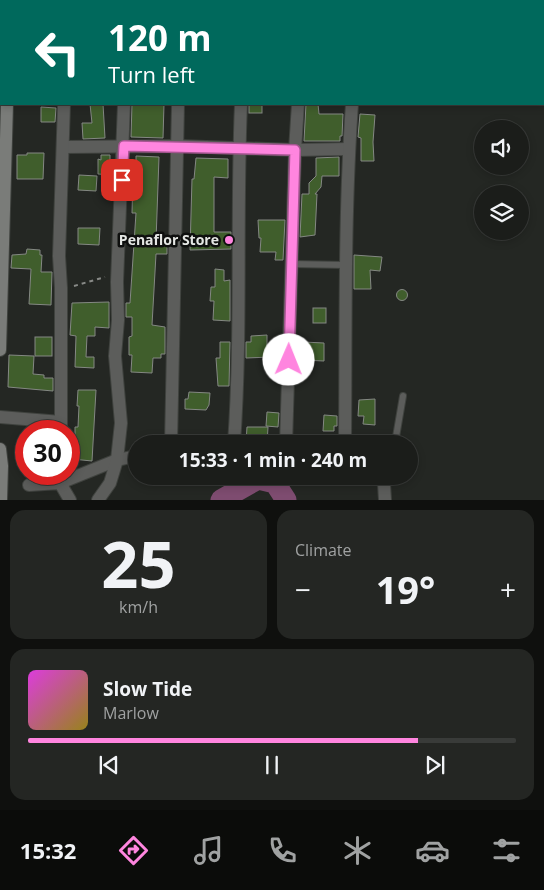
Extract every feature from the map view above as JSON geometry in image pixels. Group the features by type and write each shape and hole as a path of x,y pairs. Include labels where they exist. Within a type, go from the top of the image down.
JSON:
{"main road":[{"path":"0,350 2,204 6,105"},
{"path":"0,449 2,466 1,500"}],"street":[{"path":"61,420 61,288 59,256 64,105"},
{"path":"98,500 110,484 117,460 121,423 115,356 118,320 124,105"},
{"path":"171,435 178,105"},
{"path":"235,435 238,386 241,105"},
{"path":"286,435 298,105"},
{"path":"345,435 348,149 352,105"},
{"path":"63,147 178,146 295,150 348,149"},
{"path":"0,417 18,420"},
{"path":"80,472 128,458"},
{"path":"63,485 70,500"},
{"path":"384,485 385,500"}],"lane":[{"path":"291,264 346,265"},
{"path":"396,435 403,396"}],"path":[{"path":"61,288 97,281 118,272"}],"building":[{"path":"90,105 103,105 105,138 83,139 82,123 92,123"},
{"path":"132,105 164,105 163,138 131,137"},
{"path":"249,105 262,105 262,113 249,113"},
{"path":"306,105 318,105 319,114 343,114 340,141 304,141"},
{"path":"41,107 56,108 55,122 41,122"},
{"path":"360,114 375,115 374,161 361,161 361,138 358,137"},
{"path":"27,153 44,153 43,179 17,179 17,155 27,155"},
{"path":"101,155 110,155 110,161 114,161 113,175 98,174 98,159 101,160"},
{"path":"136,156 159,157 156,241 166,241 167,245 167,254 156,254 152,325 165,327 165,354 161,354 161,358 153,358 152,373 131,372 132,355 129,355 129,337 132,336 132,317 126,317 126,303 130,303 136,213 132,213 133,176 129,176 130,161 136,162"},
{"path":"339,157 339,176 322,176 321,187 315,194 317,194 315,235 300,237 302,194 309,194 309,183 316,176 316,158"},
{"path":"196,158 228,159 228,178 214,177 214,232 231,232 231,249 190,250 192,179 194,179"},
{"path":"79,175 97,176 96,191 78,190"},
{"path":"258,220 285,220 283,260 275,260 276,252 260,252 261,238 259,238"},
{"path":"78,228 100,228 99,245 78,244"},
{"path":"27,249 40,250 40,255 42,255 41,272 52,272 51,305 29,304 31,269 11,268 12,255 26,254"},
{"path":"354,255 382,257 380,271 370,270 371,289 354,289"},
{"path":"215,269 224,270 224,281 230,280 230,321 213,320 214,301 210,301 211,287 215,287"},
{"path":"402,289 408,295 402,301 396,295"},
{"path":"109,302 109,328 95,327 95,336 87,336 86,357 94,357 94,368 75,367 76,336 70,335 72,303"},
{"path":"313,308 326,308 326,323 313,323"},
{"path":"267,335 267,346 272,346 272,357 246,358 246,342 251,342 251,336"},
{"path":"35,337 52,337 52,356 35,356"},
{"path":"220,342 230,342 229,386 218,386 216,358 220,358"},
{"path":"303,342 324,343 324,361 302,360"},
{"path":"9,355 34,356 33,374 44,375 44,378 53,378 53,391 8,387"},
{"path":"78,390 96,390 92,461 80,460 80,420 78,420 79,406 77,406"},
{"path":"189,392 210,393 209,405 206,410 185,409 185,399 188,399"},
{"path":"375,399 375,425 363,424 364,416 358,416 359,400"},
{"path":"267,412 279,413 278,427 266,426"},
{"path":"324,415 337,416 337,426 334,426 334,431 323,431"},
{"path":"247,427 268,427 268,435 246,435"}],"waterway":[{"path":"221,500 258,479 275,483 286,500"}],"place":[{"name":"Penaflor Store","path":"229,240"}],"route":[{"path":"122,180 124,146 295,150 289,360"}]}
